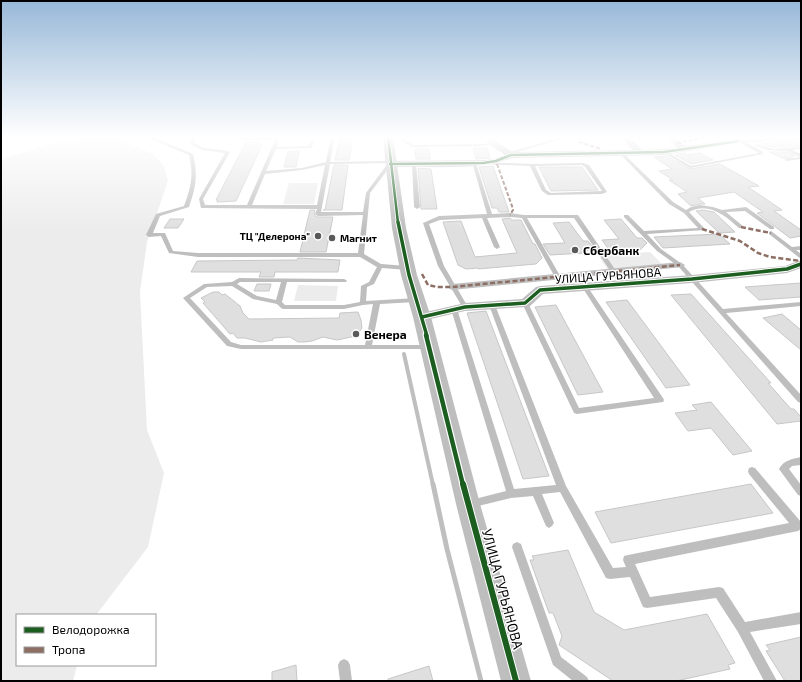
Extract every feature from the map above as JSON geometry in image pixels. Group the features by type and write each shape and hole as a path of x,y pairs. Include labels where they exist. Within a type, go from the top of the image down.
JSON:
{"street":[{"name":"УЛИЦА ГУРЬЯНОВА","path":"391,168 399,228 408,268 468,504 516,681"},
{"name":"УЛИЦА ГУРЬЯНОВА","path":"525,303 540,290 787,269 801,264"},
{"path":"452,287 680,265"},
{"path":"419,308 459,308 525,303"}],"lane":[{"path":"194,168 194,185 186,207 158,215 149,234 163,234 171,252 198,255 361,255 380,266 408,268"},
{"path":"219,168 201,199 202,207 319,207"},
{"path":"249,207 265,168"},
{"path":"263,173 307,168"},
{"path":"326,168 318,214 366,213"},
{"path":"361,255 368,192 386,168"},
{"path":"414,168 416,207"},
{"path":"475,168 490,216"},
{"path":"533,168 544,191 550,194 604,192 588,168"},
{"path":"636,168 671,203 686,212 702,229 643,233"},
{"path":"686,212 692,208 711,206 722,211 741,227"},
{"path":"722,211 746,209 801,257"},
{"path":"511,494 459,308 452,287 441,266 426,223 440,218 510,215 524,217 576,216 622,284"},
{"path":"484,216 497,247"},
{"path":"626,216 659,250 680,265 801,400"},
{"path":"524,217 564,288"},
{"path":"791,249 801,248"},
{"path":"364,302 364,286 372,283 380,266"},
{"path":"344,282 240,280 233,284 206,285 186,298 229,344 242,347 429,346"},
{"path":"279,302 284,280"},
{"path":"233,284 255,298 279,302 283,307 344,307 364,302 377,302 419,308"},
{"path":"525,303 577,411 660,400 585,286"},
{"path":"368,347 377,302"},
{"path":"721,311 801,304"},
{"path":"492,305 562,488 610,574 633,571"},
{"path":"801,461 790,463 783,469 801,492"},
{"path":"752,471 798,526 628,560 647,603 719,592 742,628 770,681"},
{"path":"468,504 511,494 562,488"},
{"path":"536,490 549,523"},
{"path":"516,547 557,661 583,681"},
{"path":"742,628 801,618"},
{"path":"344,665 346,681"}],"shaded area":[{"path":"1,168 164,168 168,181 147,242 140,292 147,430 164,473 148,547 97,614 16,614 16,666 77,666 73,681 1,681"},
{"path":"289,183 318,183 314,204 283,204"},
{"path":"650,252 662,264 608,270 599,256"},
{"path":"298,285 338,286 336,301 294,301"}],"building":[{"path":"233,168 251,168 236,201 217,202 218,200 216,200"},
{"path":"333,168 348,168 342,210 325,210"},
{"path":"418,168 431,169 437,209 421,209"},
{"path":"479,168 494,168 509,212 499,212 497,208 492,208"},
{"path":"539,168 583,168 598,190 551,191"},
{"path":"670,168 727,168 759,186 748,187 782,210 774,211 801,230 801,236 790,238 757,213 763,212 734,192 698,198 705,204 691,206 678,194 687,192 659,171 672,169"},
{"name":"ТЦ \"Делерона\"","path":"310,210 315,210 314,214 317,217 333,217 326,252 300,252"},
{"path":"703,210 714,212 735,232 719,233 696,211"},
{"path":"510,218 512,220 521,220 533,244 535,244 542,258 536,264 478,269 466,269 458,265 443,222 461,221 475,257 517,253 502,219"},
{"path":"170,219 184,219 178,228 164,228"},
{"path":"621,219 637,238 642,238 647,243 640,250 610,251 602,240 619,239 604,220"},
{"path":"569,222 583,241 588,241 592,246 585,253 550,255 543,244 565,243 553,223"},
{"path":"719,234 730,244 663,248 654,237"},
{"path":"298,258 340,260 338,272 275,272 274,277 259,277 261,272 191,272 197,261 297,260"},
{"path":"801,283 801,297 759,300 745,287"},
{"path":"257,284 271,284 269,291 254,291"},
{"path":"213,292 219,292 222,295 225,294 240,306 243,313 249,319 339,318 340,313 358,312 362,328 356,336 337,340 323,337 312,341 298,342 290,337 273,338 273,340 261,342 245,338 237,338 233,333 230,334 203,303 205,302 201,298"},
{"path":"691,294 771,383 768,383 791,409 794,409 801,417 801,421 777,424 671,295"},
{"path":"627,300 690,385 666,388 606,302"},
{"path":"556,305 603,392 578,395 535,307"},
{"path":"486,311 549,476 523,479 467,313"},
{"path":"782,314 801,330 801,350 763,318"},
{"path":"711,402 752,451 733,455 711,428 688,431 675,413 697,410 692,405"},
{"path":"751,484 773,513 611,543 595,512"},
{"path":"568,550 594,612 624,630 707,614 735,663 728,665 730,669 676,681 613,681 559,645 562,636 553,613 549,613 530,560 534,560 532,556"},
{"path":"801,637 801,681 785,681 766,651 770,650 766,645"},
{"path":"296,665 297,681 272,681 272,672"},
{"path":"429,666 433,681 388,681 388,679"}],"waterway":[{"path":"404,354 433,485"},
{"path":"433,484 447,549 481,681"}],"marked path":[{"path":"499,168 513,210 510,215"},
{"path":"741,227 771,233"},
{"path":"702,229 740,241 758,253 770,257 801,261"},
{"path":"422,274 428,285 437,287 452,287 680,265"}],"cycle path":[{"path":"392,168 399,228 409,275 422,317 468,504 516,681"},
{"path":"422,317 465,307 525,303 540,290 692,279 787,269 801,264"}],"place":[{"name":"ТЦ \"Делерона\"","path":"318,236"},
{"name":"Магнит","path":"332,238"},
{"name":"Сбербанк","path":"575,250"},
{"name":"Венера","path":"356,334"}]}
